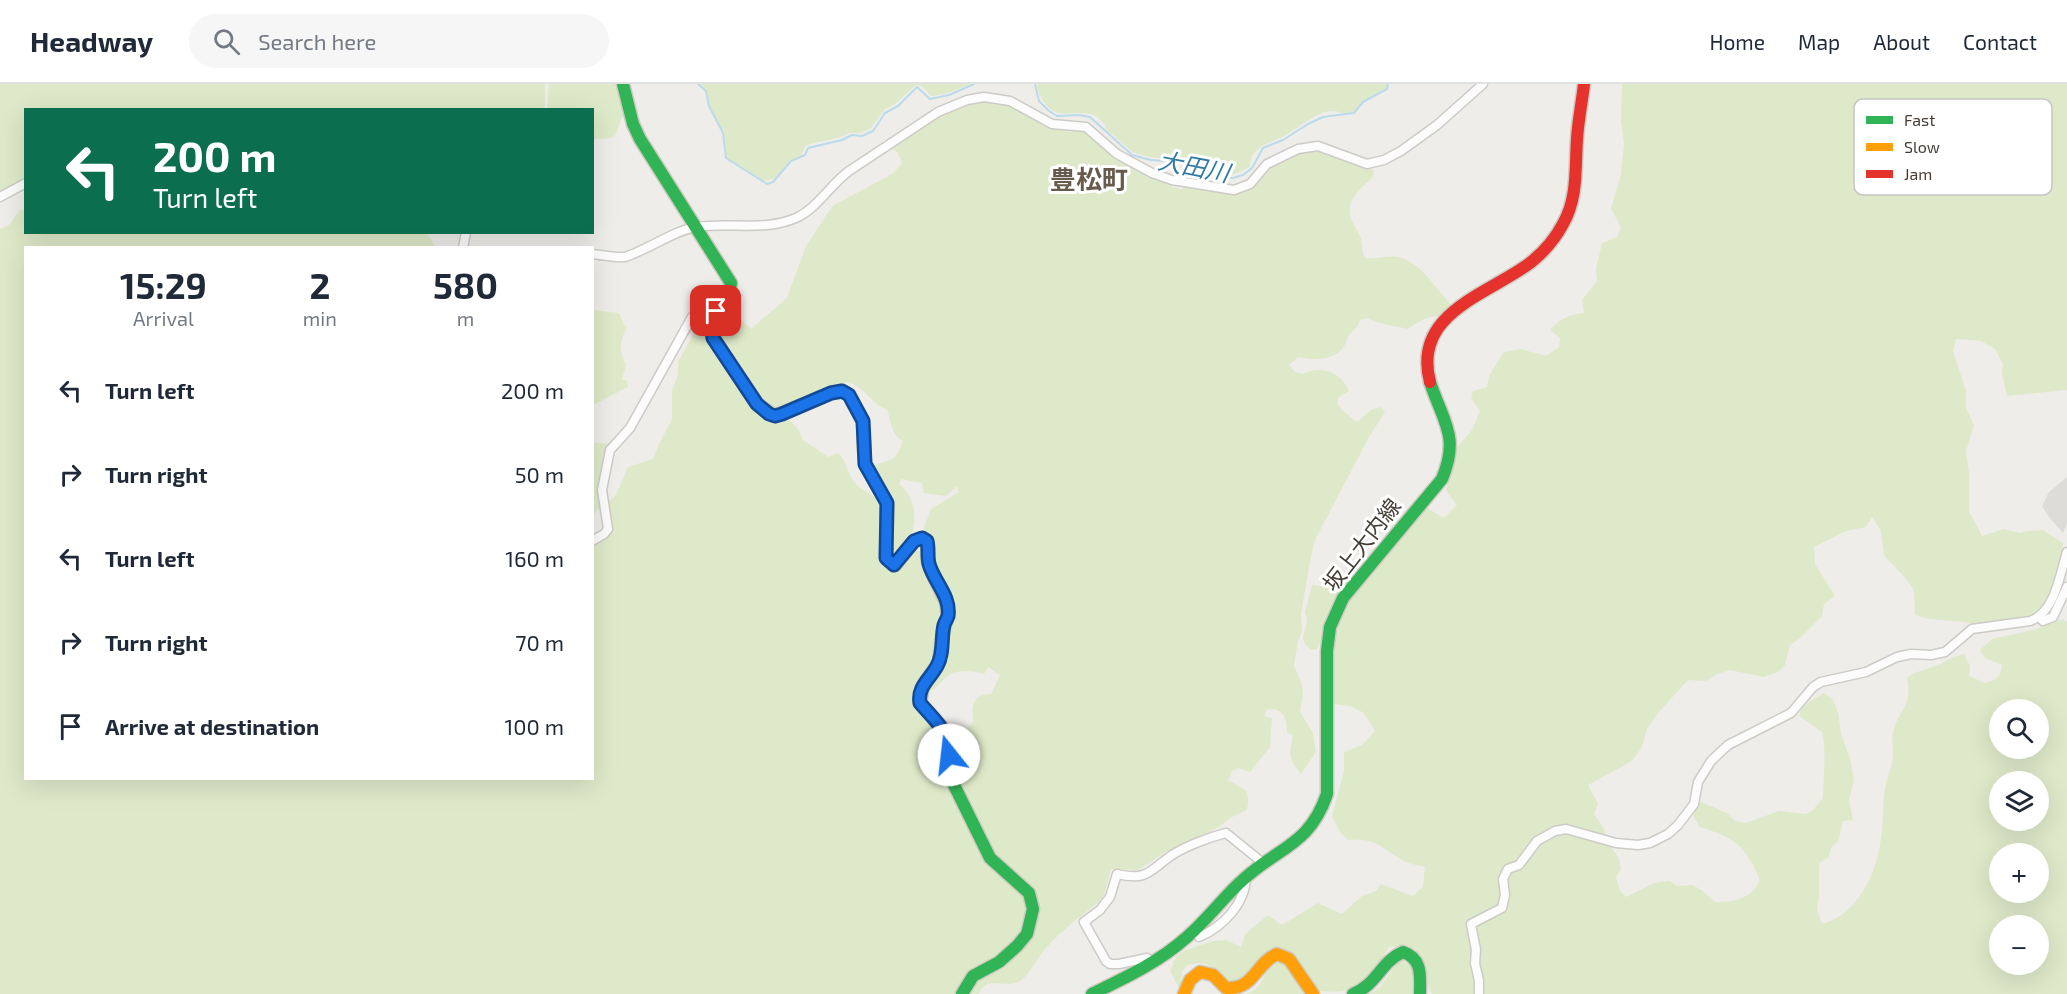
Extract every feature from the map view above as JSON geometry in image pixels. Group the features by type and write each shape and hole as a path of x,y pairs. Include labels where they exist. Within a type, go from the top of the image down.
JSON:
{"main road":[{"path":"624,84 635,130 731,283 732,290 716,311 713,338 762,410 775,416 831,393 842,391 849,395 863,421 865,464 887,503 886,558 894,565 914,541 922,538 927,541 928,562 937,583 946,596 948,615 944,625 938,665 921,688 920,703 944,731 949,742 949,767 952,781 990,858 1029,893 1033,909 1027,934 1017,946 999,962 973,976 962,994"},
{"name":"坂上大内線","path":"1098,993 1152,962 1189,935 1246,876 1304,835 1316,823 1324,806 1328,779 1327,651 1330,627 1343,598 1442,479 1449,461 1451,449 1449,435 1426,361 1428,347 1433,335 1449,315 1523,268 1542,253 1557,234 1566,218 1573,197 1584,84"},
{"path":"1353,994 1368,988 1391,957 1403,952 1414,956 1419,963 1420,994"},
{"path":"1184,994 1191,976 1201,972 1209,973 1226,988 1241,990 1251,983 1264,961 1277,954 1286,955 1291,959 1306,989 1313,994"}],"street":[{"path":"594,254 625,257 696,227 771,225 797,217 806,212 837,180 918,124 951,105 984,97 1010,101 1052,124 1086,127 1118,154 1152,173 1172,180 1234,190 1250,184 1267,164 1298,149 1318,146 1367,164 1391,157 1437,125 1483,84"},
{"path":"0,197 24,184"},
{"path":"594,540 608,529 602,490 610,450 630,428 692,317 706,306 720,306"},
{"path":"1479,994 1475,963 1476,950 1471,924 1502,908 1505,895 1503,879 1508,869 1519,865 1537,841 1555,831 1566,829 1616,843 1638,845 1650,843 1673,830 1694,804 1698,782 1711,761 1728,745 1791,713 1813,687 1821,682 1866,672 1897,657 1945,652 1972,629 2030,621 2038,617 2049,604 2067,552"},
{"path":"2038,617 2043,621 2053,617 2067,587"},
{"path":"1152,962 1147,958 1110,964 1106,961 1084,922 1100,910 1110,897 1117,874 1131,877 1147,874 1173,855 1226,833 1263,862"},
{"path":"1199,937 1217,927 1228,917 1246,889 1246,876"}],"green space":[{"path":"0,84 545,84 545,106 543,108 24,108 24,182 0,195"},
{"path":"549,84 621,84 628,114 622,117 614,136 594,139 594,108 547,108"},
{"path":"700,84 971,84 931,96 922,86 916,85 895,104 884,110 871,128 861,133 849,133 806,145 800,157 791,161 775,178 763,181 726,158 724,133 710,106 707,91"},
{"path":"1037,84 1387,84 1387,89 1363,102 1355,112 1345,115 1329,111 1313,117 1260,148 1253,155 1250,167 1232,175 1219,173 1201,162 1149,157 1132,152 1095,116 1085,113 1060,113 1049,108 1040,96"},
{"path":"1622,84 2067,84 2067,390 2007,396 2002,374 2003,364 1995,349 1981,341 1956,339 1953,351 1966,391 1966,408 1974,425 1966,451 1969,473 1969,511 1982,536 2004,529 2020,533 2043,530 2063,543 2056,593 2036,614 2026,619 1977,626 1966,622 1929,619 1915,615 1914,590 1884,555 1881,531 1872,517 1866,527 1846,531 1814,547 1815,564 1835,596 1824,604 1822,616 1790,645 1785,665 1778,672 1763,677 1730,670 1706,681 1688,680 1658,713 1647,729 1642,747 1632,761 1588,785 1598,804 1594,814 1605,830 1605,837 1554,828 1540,833 1518,861 1503,868 1499,876 1504,901 1491,911 1466,921 1474,954 1472,969 1478,994 1432,994 1424,970 1417,958 1408,950 1396,946 1389,947 1376,972 1366,984 1351,990 1326,992 1312,989 1301,976 1286,950 1243,981 1232,982 1212,967 1202,963 1187,965 1182,972 1180,990 1170,971 1176,957 1183,951 1212,941 1226,940 1241,947 1245,934 1268,915 1282,925 1318,903 1342,914 1362,896 1376,891 1381,884 1413,896 1423,886 1425,867 1405,861 1372,842 1348,840 1340,832 1332,816 1344,771 1344,752 1362,745 1375,731 1364,713 1350,706 1334,704 1332,650 1336,623 1366,574 1396,544 1424,506 1444,518 1457,505 1446,491 1455,462 1455,450 1472,430 1480,411 1471,398 1473,391 1487,387 1489,376 1504,352 1520,349 1546,356 1559,347 1560,338 1550,330 1565,318 1584,313 1582,300 1597,281 1596,269 1602,243 1617,237 1621,228 1611,208 1621,174 1624,144 1621,120"},
{"path":"982,101 1010,105 1051,127 1069,132 1087,131 1171,183 1172,187 1182,189 1187,185 1241,191 1250,186 1268,167 1310,151 1320,151 1374,170 1373,177 1354,196 1350,208 1352,221 1361,239 1365,258 1397,257 1410,262 1423,272 1452,305 1442,315 1426,318 1407,329 1367,318 1360,320 1339,352 1322,358 1298,357 1289,365 1295,372 1303,374 1323,370 1341,379 1349,391 1339,397 1337,403 1357,422 1371,410 1381,407 1385,412 1369,437 1315,540 1310,561 1301,614 1302,632 1294,665 1302,685 1300,712 1313,733 1316,752 1301,774 1292,760 1290,752 1293,735 1287,733 1287,723 1283,715 1277,710 1266,710 1265,717 1272,718 1270,747 1250,772 1239,768 1232,771 1228,780 1247,793 1247,810 1230,818 1219,827 1167,851 1138,870 1111,869 1104,895 1100,901 1052,941 1020,981 1009,984 991,983 982,988 979,994 968,994 975,982 1033,934 1039,910 1037,898 1031,888 993,854 959,791 951,752 967,744 969,738 967,728 973,722 974,702 984,695 991,694 1000,675 988,667 984,674 971,671 957,672 949,675 935,688 925,693 947,622 941,584 924,527 931,509 959,492 957,486 946,496 924,493 922,483 901,479 899,484 905,489 912,503 914,527 905,546 895,557 889,558 889,517 871,466 895,457 903,441 896,435 887,410 858,387 846,382 842,388 784,411 765,408 719,343 715,319 723,311 737,316 751,329 787,298 806,246 834,205 894,173 902,162 892,148 913,132 934,118"},
{"path":"20,210 24,210 24,234 428,234 434,246 24,246 24,780 594,780 594,543 604,538 606,504 616,495 628,467 653,459 672,419 672,390 678,375 678,362 701,320 711,315 710,321 750,399 790,421 798,429 803,440 828,457 838,453 857,485 873,496 881,494 885,560 908,556 915,550 920,551 921,563 926,566 945,611 939,656 916,694 945,739 957,798 954,802 995,871 1027,895 1029,917 1019,937 958,994 0,994 0,229 9,225"},
{"path":"594,310 619,313 627,327 621,346 626,365 622,379 627,381 628,387 594,404"},
{"path":"594,442 608,444 601,506 594,514"},
{"path":"1312,585 1330,587 1340,595 1328,616 1323,637 1317,649 1311,650 1303,638 1307,621 1305,612"},
{"path":"2063,619 2067,622 2067,994 1481,994 1484,982 1478,970 1477,928 1481,923 1506,908 1510,894 1508,875 1527,853 1551,835 1569,832 1610,844 1619,859 1621,869 1616,877 1620,891 1626,897 1654,883 1669,881 1678,886 1693,885 1715,902 1742,898 1752,891 1760,880 1749,858 1738,844 1700,827 1693,814 1694,799 1727,813 1735,821 1746,823 1779,811 1806,814 1812,811 1823,798 1825,757 1822,732 1799,716 1806,705 1824,693 1833,700 1838,712 1841,734 1850,758 1854,780 1849,800 1853,820 1843,821 1838,841 1831,848 1828,858 1820,862 1817,910 1822,924 1846,912 1864,890 1879,851 1885,790 1893,757 1892,737 1895,725 1907,702 1907,678 1964,654 1970,666 1969,676 1985,683 1992,681 1999,675 2002,665 1985,658 1980,650 1992,639 2033,630"},
{"path":"1279,961 1288,967 1303,994 1246,994 1258,987 1270,967"},
{"path":"1402,961 1412,965 1414,969 1414,994 1370,994 1380,987 1398,962"}],"shaded area":[{"path":"2067,477 2067,524 2063,533 2042,506 2049,492"}],"waterway":[{"name":"大田川","path":"698,84 706,91 709,106 723,133 726,158 767,184 773,182 791,161 805,155 808,148 842,140 852,135 862,136 873,131 885,113 898,106 917,87 930,99 949,95 974,84"},
{"name":"大田川","path":"1035,84 1039,101 1049,111 1057,116 1090,117 1132,155 1151,160 1189,163 1223,178 1243,175 1252,168 1263,148 1283,140 1308,124 1323,117 1354,113 1363,102 1387,89 1388,84"}],"traffic: fast":[{"path":"623,84 633,124 640,139 731,283 727,297 716,313 713,338 757,404 775,416 831,393 842,391 849,395 853,403"},
{"path":"1092,994 1141,969 1176,946 1195,930 1245,878 1303,834 1320,811 1327,794 1327,651 1330,627 1343,598 1442,479 1447,464 1450,451 1448,429 1430,382"},
{"path":"933,575 946,602 948,616 943,630 939,662 923,686 920,703 941,726 947,737 952,781 990,858 1029,893 1033,909 1027,934 1017,946 999,962 973,976 962,994"},
{"path":"1353,994 1368,985 1389,961 1403,952 1414,959 1417,964 1420,975 1420,994"}],"traffic: slow":[{"path":"1184,994 1190,980 1200,972 1213,975 1226,988 1243,985 1277,954 1289,959 1313,994"}],"traffic: jam":[{"path":"1430,382 1427,358 1432,339 1442,322 1457,309 1530,263 1549,245 1563,224 1573,193 1584,84"},
{"path":"853,403 863,421 865,464 887,503 886,558 895,565 914,541 922,538 927,541 928,561 933,575"}],"district":[{"name":"豊松町","path":"1089,178"}],"route":[{"path":"716,311 713,338 762,410 775,416 831,393 842,391 849,395 863,421 865,464 887,503 886,558 890,563 894,565 899,561 914,541 922,538 927,541 928,562 937,583 946,596 948,615 944,625 938,665 921,688 919,698 920,703 944,731 949,742 949,755"}]}
